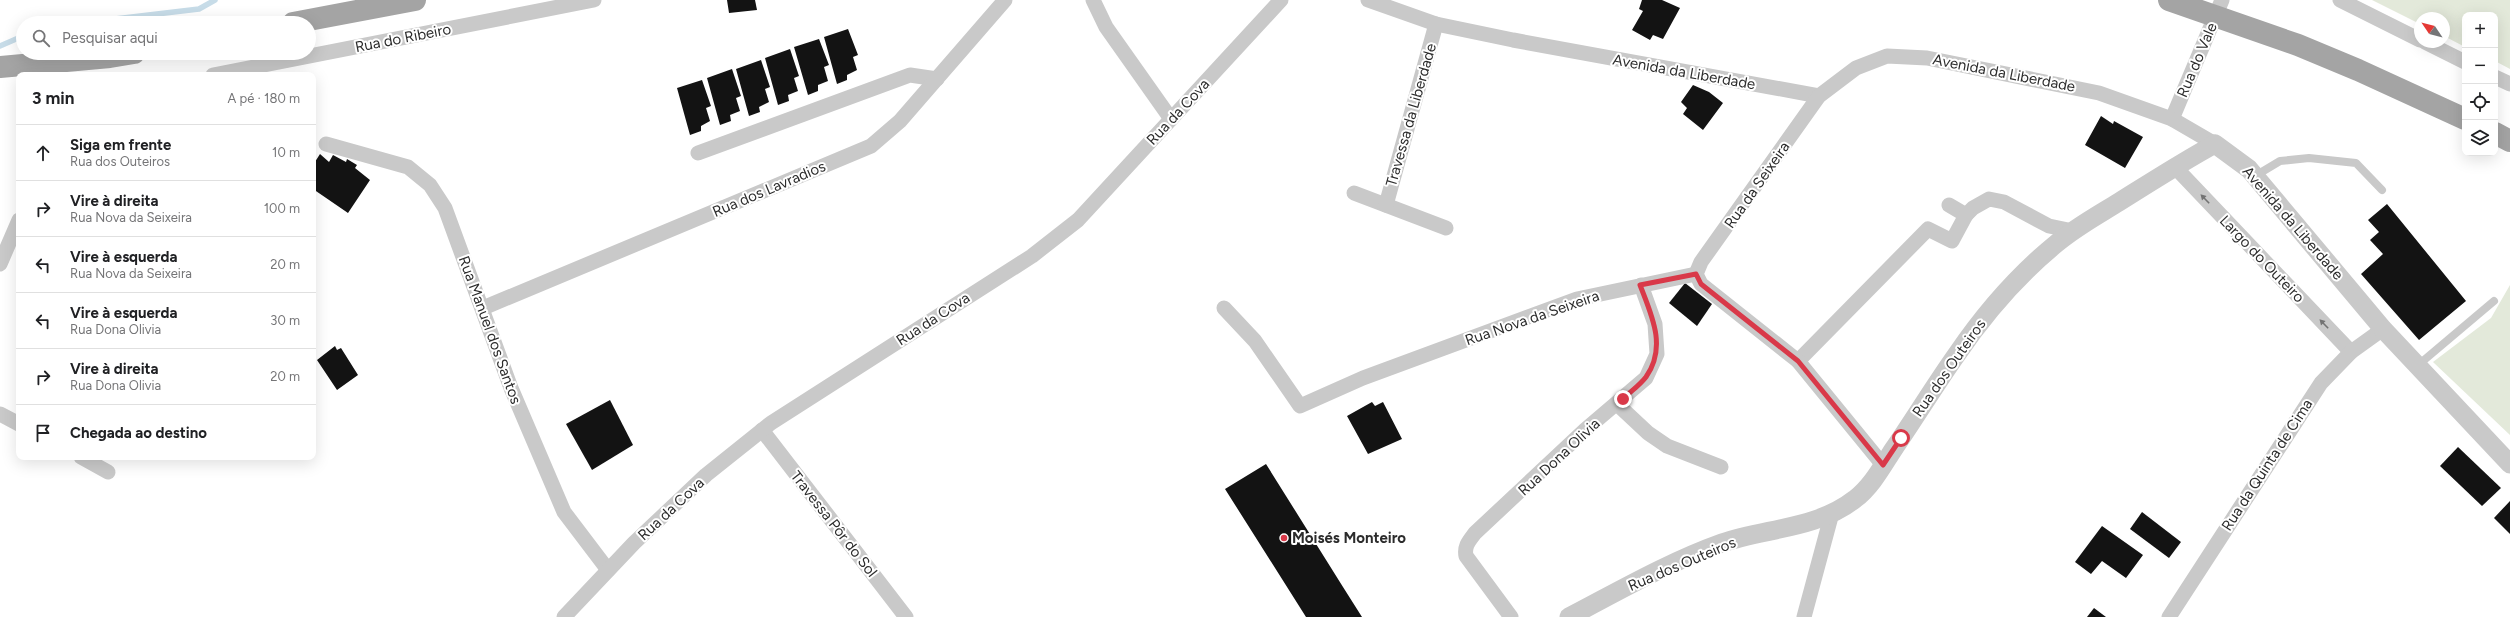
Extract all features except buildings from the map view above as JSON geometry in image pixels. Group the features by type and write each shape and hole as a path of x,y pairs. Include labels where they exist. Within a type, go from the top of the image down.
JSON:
{"main road":[{"path":"316,19 415,0"},
{"path":"2176,2 2240,24 2358,70 2462,118"},
{"path":"0,67 77,60"},
{"path":"2498,135 2510,141"}],"street":[{"name":"Rua do Ribeiro","path":"316,55 594,0"},
{"name":"Rua dos Lavradios","path":"483,308 871,146 900,120 1006,0"},
{"path":"1093,0 1106,27 1171,119"},
{"name":"Rua da Cova","path":"564,617 634,543 706,475 762,430 1038,251 1078,220 1281,0"},
{"name":"Avenida da Liberdade","path":"1368,0 1436,24 1513,40 1819,96 1856,68 1866,63 1887,56 1915,56 2079,88 2116,98 2172,119 2233,156 2254,176 2383,329 2510,464"},
{"name":"Rua do Vale","path":"2172,119 2222,0"},
{"path":"2340,0 2414,37"},
{"name":"Travessa da Liberdade","path":"1386,205 1436,24"},
{"path":"2437,48 2462,60"},
{"name":"Rua do Ribeiro","path":"228,72 289,60"},
{"path":"698,153 910,75 937,78"},
{"path":"2498,78 2510,84"},
{"name":"Rua da Seixeira","path":"1696,274 1702,262 1819,96"},
{"name":"Rua Manuel dos Santos","path":"326,144 408,167 430,185 445,208 483,308 510,388 564,512 608,570"},
{"name":"Rua dos Outeiros","path":"1569,617 1665,568 1711,548 1738,539 1798,525 1832,513 1857,498 1883,465 1977,326 2010,289 2056,243 2174,166 2215,144"},
{"name":"Largo do Outeiro","path":"2174,166 2351,352"},
{"name":"Travessa da Liberdade","path":"1354,193 1446,228"},
{"path":"1798,361 1928,229 1952,241 1966,215 1973,208 1989,199 2004,202 2049,226 2073,231"},
{"path":"1949,205 1966,215"},
{"path":"0,264 16,227"},
{"path":"1696,274 1701,284 1798,361 1883,465"},
{"name":"Rua Nova da Seixeira","path":"1224,308 1255,341 1300,406 1363,378 1577,299 1696,274"},
{"name":"Rua Dona Olivia","path":"1511,617 1466,556 1465,549 1467,543 1475,533 1584,430 1617,404 1646,378 1657,354 1655,324 1640,285"},
{"name":"Rua da Quinta de Cima","path":"2169,617 2306,402 2320,383 2351,352 2383,329"},
{"path":"1617,404 1648,433 1667,446 1721,467"},
{"path":"0,414 16,422"},
{"name":"Travessa Pôr do Sol","path":"762,430 906,617"},
{"path":"86,460 108,472"},
{"path":"1804,617 1832,513"}],"lane":[{"path":"2254,176 2280,161 2309,158 2356,163 2382,190"},
{"path":"2417,366 2494,300"}],"green space":[{"path":"2372,0 2510,0 2510,69 2498,63 2498,12 2462,12 2462,45 2450,39 2450,12 2414,12 2414,21"},
{"path":"2510,285 2510,435 2433,362 2491,318"}],"waterway":[{"path":"140,16 199,9 215,0"},
{"path":"0,46 16,39"}],"place":[{"name":"Moisés Monteiro","path":"1284,538"}],"route":[{"path":"1623,399 1646,378 1657,354 1655,324 1640,285 1696,274 1701,284 1781,345 1798,361 1883,465 1901,438"}]}
